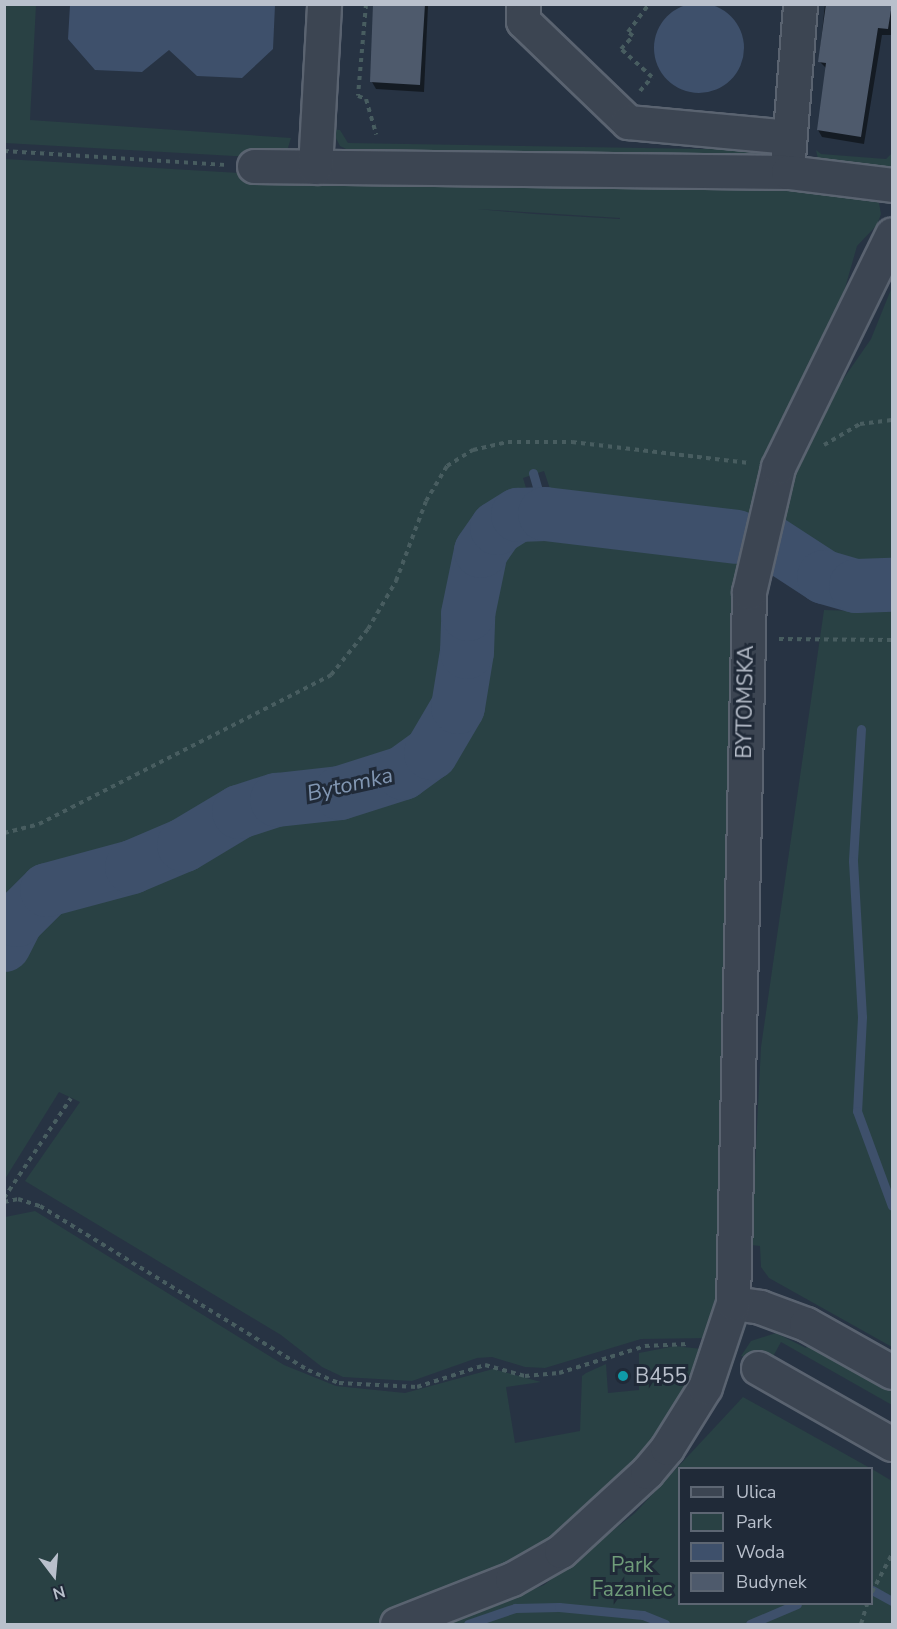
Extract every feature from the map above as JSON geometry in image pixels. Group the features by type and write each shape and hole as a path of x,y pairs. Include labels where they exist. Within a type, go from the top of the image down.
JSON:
{"street":[{"path":"315,167 324,4"},
{"path":"523,4 523,21 628,122 789,137"},
{"path":"788,172 801,4"},
{"path":"254,166 788,172 892,185"},
{"name":"BYTOMSKA","path":"396,1624 512,1579 561,1551 667,1448 705,1387 733,1303 738,1200 746,638 749,592 778,467 892,234"},
{"path":"733,1303 760,1307 806,1324 892,1372"},
{"path":"758,1368 892,1444"}],"path":[{"path":"366,4 358,96 366,99 374,130"},
{"path":"637,94 652,77 621,49 633,36 628,32 649,4"},
{"path":"4,151 254,166"},
{"path":"820,448 860,424 892,420"},
{"path":"4,832 39,824 331,675 368,629 396,581 426,501 447,466 473,450 508,442 573,442 778,467"},
{"path":"746,638 892,640"},
{"path":"4,1197 71,1098"},
{"path":"4,1202 18,1198 40,1206 308,1370 339,1383 406,1388 485,1365 534,1376 559,1373 662,1342 718,1347"},
{"path":"873,1588 892,1554"},
{"path":"861,1624 867,1605"}],"green space":[{"path":"4,5 36,5 30,120 291,138 287,151 269,158 5,143"},
{"path":"331,129 340,130 348,143 771,150 768,158 352,152 340,146"},
{"path":"816,150 821,154 886,159 892,153 892,169 818,159"},
{"path":"5,159 307,177 766,178 872,196 879,203 881,214 877,225 857,246 832,334 753,528 705,525 566,504 552,495 544,471 523,478 531,504 508,507 486,524 470,545 456,630 457,668 447,710 408,760 395,768 359,778 256,798 185,837 82,873 29,880 5,899","holes":["477,209 620,218 534,214"]},
{"path":"892,287 892,579 886,580 852,575 827,567 795,542 777,536 791,472 819,414 871,339"},
{"path":"547,526 615,539 680,540 742,548 730,652 727,1073 718,1300 711,1338 641,1339 545,1368 525,1367 492,1357 477,1358 412,1381 343,1377 322,1367 281,1335 25,1181 80,1102 59,1092 5,1179 5,962 27,927 56,900 186,862 255,822 322,814 371,802 395,792 436,766 460,738 466,720 483,645 489,578 499,549 521,530"},
{"path":"824,610 892,612 892,1347 769,1278 761,1267 760,1246 751,1245 761,1047"},
{"path":"35,1211 284,1365 336,1386 405,1393 493,1369 541,1382 506,1387 515,1443 580,1431 582,1376 586,1373 606,1364 608,1393 639,1390 639,1353 675,1346 711,1350 701,1385 570,1537 382,1624 5,1624 5,1217"},
{"path":"776,1333 806,1348 811,1341 892,1387 892,1405 781,1342 770,1362 741,1356 751,1341"},
{"name":"Park Fazaniec","path":"743,1397 868,1467 678,1467 678,1605 873,1605 873,1470 892,1481 892,1624 443,1624 544,1585 635,1513"}],"water":[{"path":"699,3 716,6 731,16 741,31 744,48 741,65 731,80 716,90 699,93 682,90 667,80 657,65 654,48 657,31 667,16 682,6"},
{"path":"70,5 275,5 273,49 242,78 197,76 169,50 142,72 95,70 68,39"}],"building":[{"path":"373,4 425,4 420,85 370,82"},
{"path":"826,4 892,4 888,29 878,28 861,137 817,130 826,63 818,62"}],"waterway":[{"path":"533,473 545,514"},
{"name":"Bytomka","path":"4,945 17,920 47,890 132,867 184,845 239,812 277,800 340,793 403,773 431,753 458,707 467,652 468,614 481,551 497,528 518,515 545,514 737,537"},
{"name":"Bytomka","path":"772,543 824,577 856,586 892,585"},
{"path":"861,729 853,861 862,1017 857,1111 892,1206"},
{"path":"873,1591 892,1601"},
{"path":"750,1624 795,1605"},
{"path":"468,1624 515,1608 559,1607 643,1615 665,1624"}],"place":[{"name":"B455","path":"623,1376"}]}
